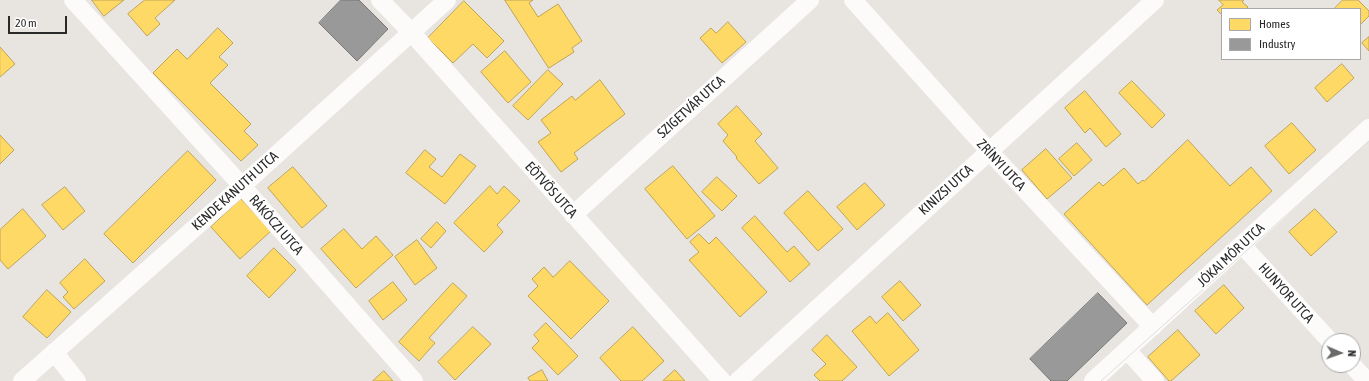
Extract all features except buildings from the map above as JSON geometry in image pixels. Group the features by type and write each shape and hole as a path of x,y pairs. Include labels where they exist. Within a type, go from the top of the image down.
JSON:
{"street":[{"name":"RÁKÓCZI UTCA","path":"73,0 242,186 414,381"},
{"name":"EÖTVÖS UTCA","path":"380,0 411,32 722,381"},
{"name":"KENDE KANUTH UTCA","path":"22,381 242,186 447,0"},
{"name":"SZIGETVÁR UTCA","path":"573,215 810,0"},
{"name":"ZRÍNYI UTCA","path":"853,0 989,152 1153,327"},
{"name":"KINIZSI UTCA","path":"738,381 1155,0"},
{"name":"JÓKAI MÓR UTCA","path":"1093,381 1369,128"},
{"name":"HUNYOR UTCA","path":"1242,245 1323,333"},
{"path":"1127,350 1155,381"},
{"path":"54,352 77,381"},
{"path":"1360,373 1367,381"}],"tram line":[{"path":"1101,381 1369,141"}]}
